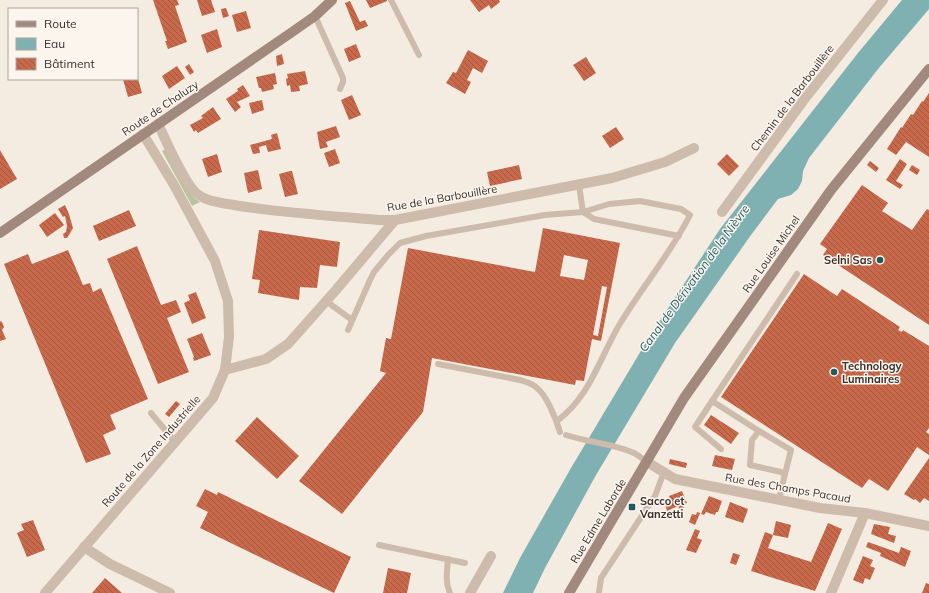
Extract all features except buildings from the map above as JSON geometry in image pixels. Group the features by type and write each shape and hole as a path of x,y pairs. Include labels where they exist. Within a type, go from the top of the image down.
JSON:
{"street":[{"name":"Route de Chaluzy","path":"0,233 315,16 332,0"},
{"name":"Chemin de la Barbouillère","path":"722,212 803,101 884,0"},
{"name":"Rue Louise Michel","path":"647,462 684,398 831,190 929,69"},
{"name":"Rue de la Barbouillère","path":"158,124 190,186 196,193 211,201 262,209 378,220 395,220 612,178 666,162 694,148"},
{"name":"Route de la Zone Industrielle","path":"45,593 213,398 225,370 229,337 228,301 215,261 174,185 143,134"},
{"path":"225,370 266,359 288,344 395,220"},
{"name":"Rue des Champs Pacaud","path":"647,462 675,479 820,508 865,513 929,526"},
{"name":"Rue Edme Laborde","path":"569,593 647,462"},
{"path":"831,593 865,513"},
{"path":"84,547 110,564 170,593"},
{"path":"470,593 491,556"}],"lane":[{"path":"391,0 419,55"},
{"path":"315,16 343,78 340,89"},
{"path":"579,185 583,212"},
{"path":"348,330 374,272 400,243 426,236 545,215 583,212 609,204 640,201 686,211 690,217 679,236 621,322 590,384 565,415 557,421"},
{"path":"583,212 599,220 679,236"},
{"path":"721,449 695,427 797,274"},
{"path":"326,301 352,320"},
{"path":"438,364 531,383 540,390 557,421 560,432"},
{"path":"712,401 791,450 779,500"},
{"path":"151,413 175,442"},
{"path":"759,431 752,440 750,465 785,474"},
{"path":"566,435 579,440 623,449 634,453 647,462"},
{"path":"599,593 601,578 655,496 664,472"},
{"path":"379,545 465,563"},
{"path":"448,559 447,582 450,593"}],"green space":[{"path":"167,149 194,198 200,202 192,206 162,151"}],"water":[{"name":"Canal de Dérivation de la Nièvre","path":"902,0 929,0 929,9 878,69 809,158 803,171 802,181 798,189 791,195 778,199 675,343 596,475 533,593 503,593 520,558 571,468 648,339 720,229 858,53"}],"place":[{"name":"Selni Sas","path":"880,260"},
{"name":"Technology Luminaires","path":"834,372"},
{"name":"Sacco et Vanzetti","path":"632,507"}]}
